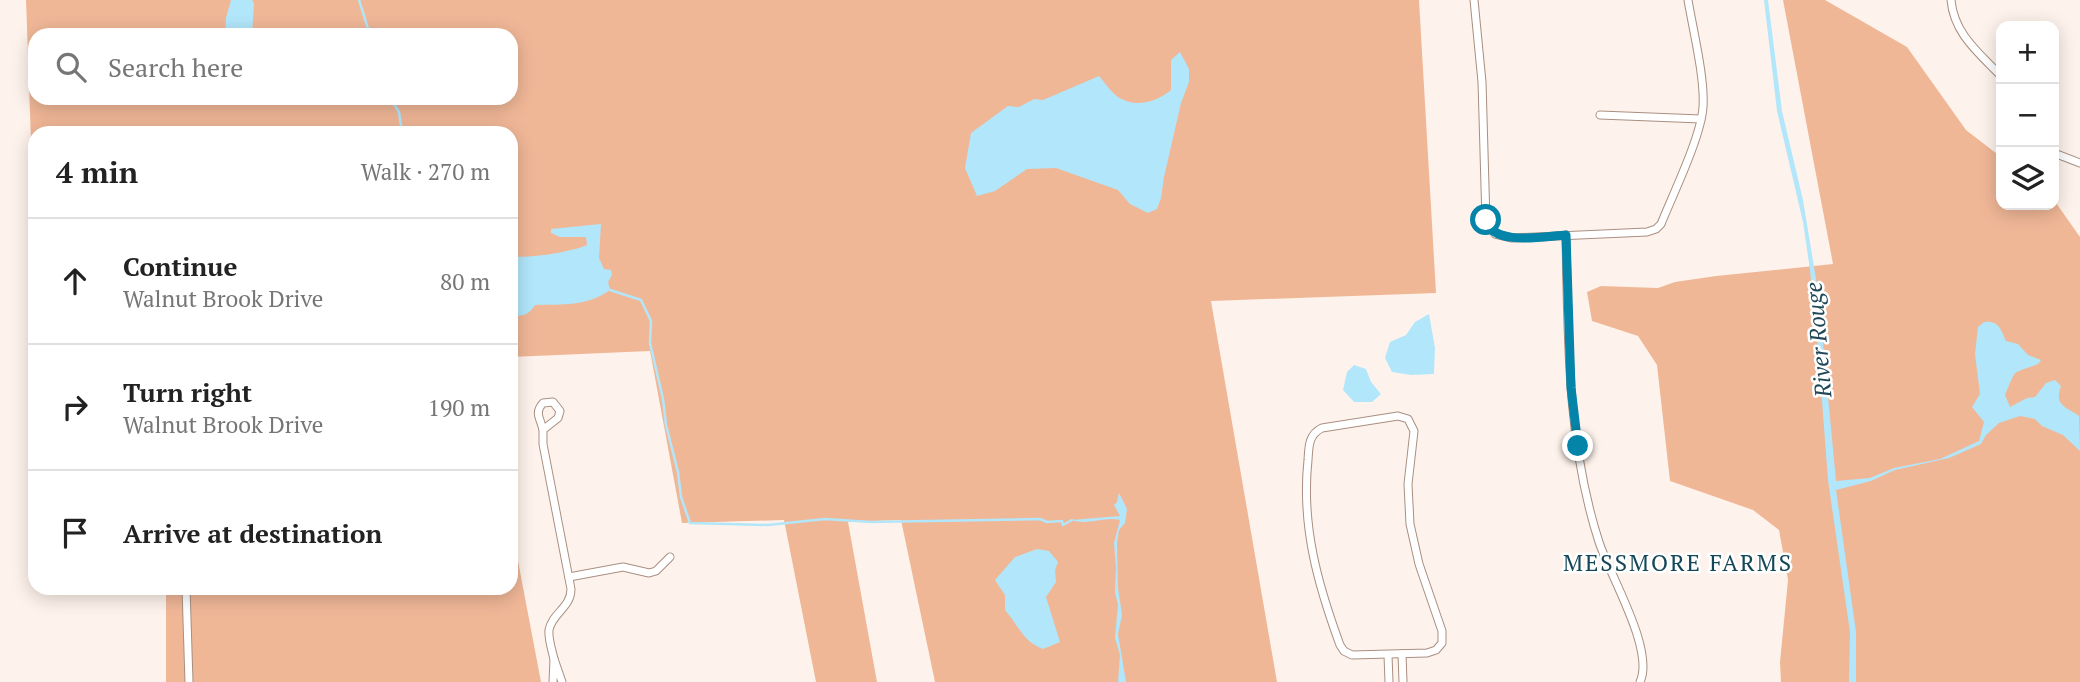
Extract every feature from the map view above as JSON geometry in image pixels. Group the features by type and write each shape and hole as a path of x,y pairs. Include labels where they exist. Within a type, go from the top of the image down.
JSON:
{"street":[{"path":"1474,0 1482,82 1487,225 1495,234 1505,237 1647,232 1656,229 1665,215 1701,119 1703,99 1688,0"},
{"path":"1951,0 1955,19 1963,35 1996,71"},
{"path":"1600,115 1701,119"},
{"path":"2059,155 2080,163"},
{"path":"1566,235 1571,388 1578,446 1594,525 1639,640 1644,680"},
{"path":"1398,416 1411,422 1414,432 1408,484 1410,524 1419,564 1443,636 1441,645 1433,652 1402,654 1352,655 1339,645 1321,593 1311,551 1306,485 1310,441 1318,430 1398,416"},
{"path":"544,429 543,444 571,589 569,602 552,623 549,632 562,682"},
{"path":"569,577 623,568 649,573 656,571 670,556"},
{"path":"187,595 189,682"},
{"path":"1402,654 1403,682"},
{"path":"1388,655 1389,682"},
{"path":"553,682 554,659"}],"shaded area":[{"path":"26,0 1419,0 1436,293 1211,301 1277,682 935,682 901,520 848,522 877,682 816,682 784,520 682,523 650,351 518,357 518,126 30,126 30,105 518,105 518,28 28,28 28,56"},
{"path":"1783,0 1825,0 1907,47 1966,130 1996,153 1996,210 2059,210 2059,207 2080,237 2080,682 1781,682 1780,662 1788,580 1779,530 1753,510 1670,481 1657,365 1638,336 1592,321 1587,292 1601,286 1658,288 1675,282 1716,276 1833,264"},
{"path":"518,561 541,682 166,682 166,595 518,595"}],"water":[{"path":"231,0 252,0 252,28 225,28"},
{"name":"River Rouge","path":"1764,0 1768,0 1782,111 1803,200 1818,291 1836,481 1870,478 1894,468 1940,459 1979,441 1984,422 1972,407 1980,394 1975,354 1978,327 1984,322 1996,324 2006,341 2018,344 2028,355 2041,360 2038,364 2018,371 2014,376 2005,395 2010,407 2035,397 2046,383 2055,380 2061,386 2060,402 2079,416 2080,451 2063,435 2042,426 2035,419 2020,416 1999,423 1981,444 1949,458 1895,470 1871,481 1836,490 1856,632 1856,682 1849,682 1850,632 1828,480 1810,270 1803,222 1777,111"},
{"path":"1180,52 1189,69 1189,82 1181,103 1157,209 1148,213 1130,204 1118,190 1056,168 1027,169 995,191 977,196 965,168 971,133 1008,106 1019,107 1034,99 1043,100 1099,76 1113,93 1125,101 1139,103 1153,100 1171,90 1171,60"},
{"path":"601,224 599,258 604,269 611,270 612,275 608,282 610,290 583,302 535,305 530,311 518,316 518,257 538,256 587,245 586,237 560,237 551,233 551,229"},
{"path":"1429,314 1435,348 1434,374 1392,372 1385,358 1390,342 1406,335 1415,322"},
{"path":"1354,365 1366,369 1371,382 1381,394 1372,402 1354,402 1343,390 1347,372"},
{"path":"1119,493 1127,509 1117,544 1122,615 1118,634 1126,682 1118,682 1120,655 1115,638 1118,604 1115,593 1114,543 1120,520 1072,520 1120,516 1114,505"},
{"path":"1037,549 1049,551 1058,562 1055,570 1056,582 1046,597 1060,642 1043,649 1026,638 1005,610 1005,595 995,580 1015,557"}],"waterway":[{"path":"359,0 368,28"},
{"path":"394,105 399,112 401,126"},
{"path":"610,290 641,300 651,321 650,343 681,497 690,523 768,525 825,519 871,522 1040,519 1047,522 1062,521 1063,525 1072,520"}],"district":[{"name":"MESSMORE FARMS","path":"1678,562"}],"route":[{"path":"1486,220 1490,230 1500,237 1566,235 1571,388 1578,446"}]}
